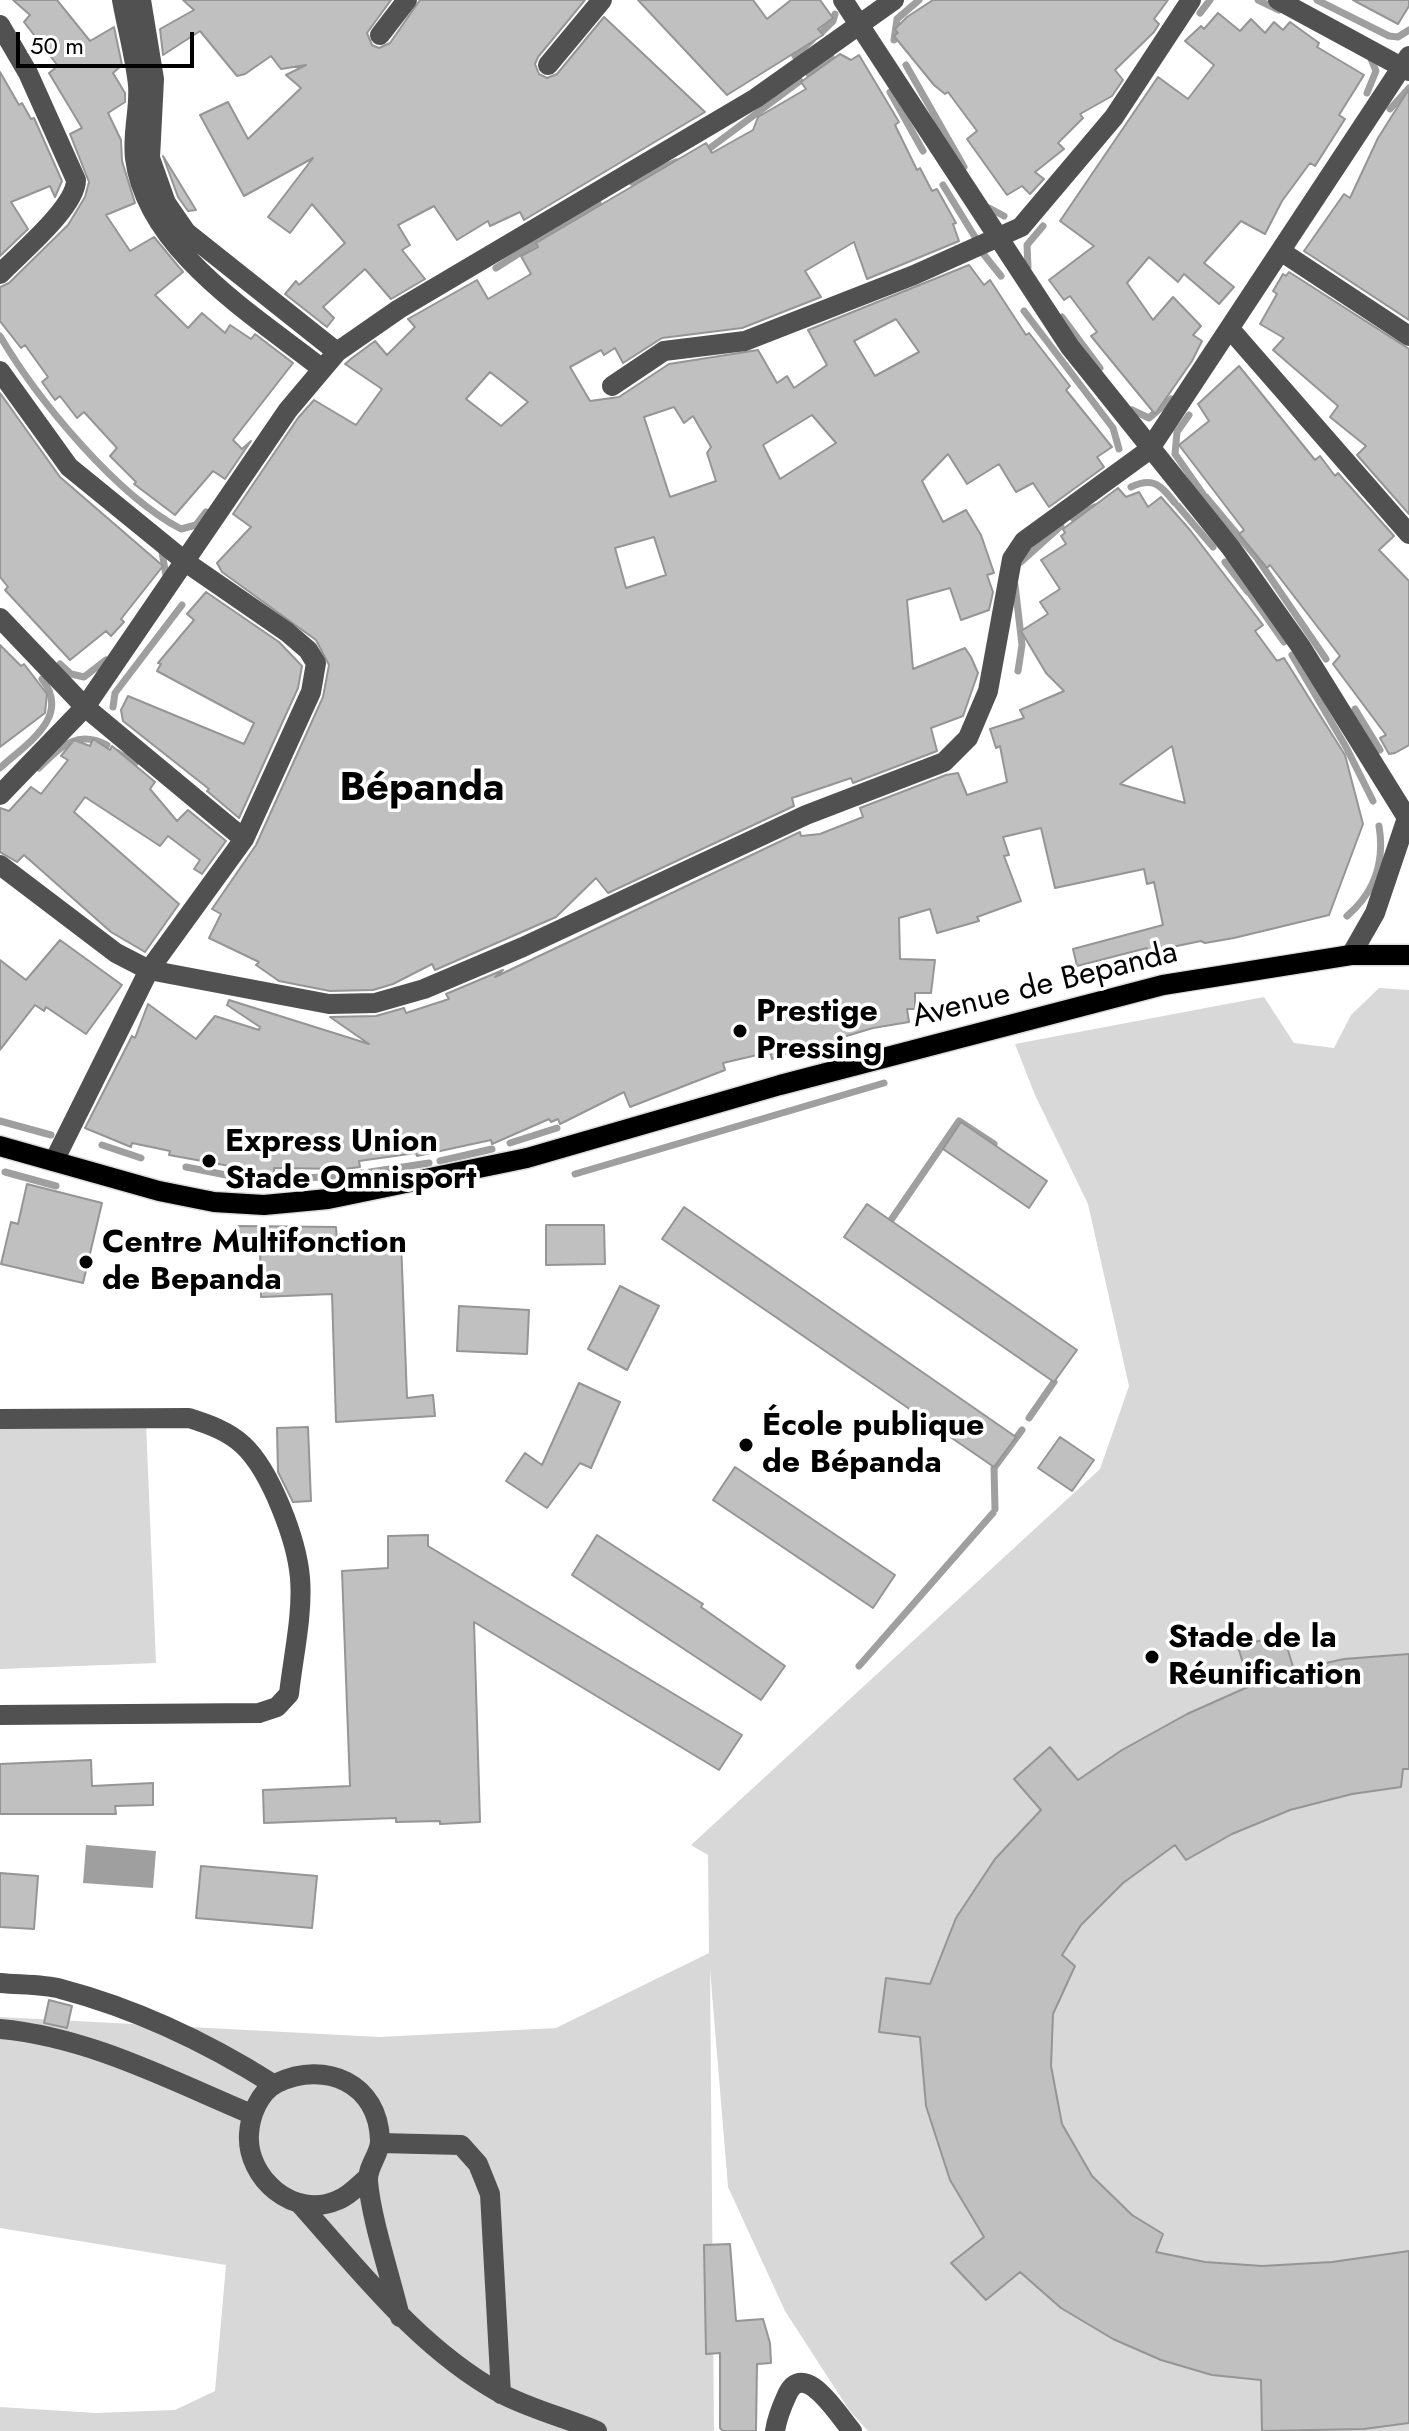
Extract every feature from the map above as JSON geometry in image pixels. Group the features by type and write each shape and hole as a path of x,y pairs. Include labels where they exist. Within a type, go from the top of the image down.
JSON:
{"main road":[{"name":"Avenue de Bepanda","path":"0,1146 159,1191 214,1202 264,1205 328,1199 527,1158 780,1085 1163,985 1351,955 1409,955"}],"street":[{"path":"122,0 138,84 135,160 152,212 189,260 321,368"},
{"path":"141,0 154,79 150,158 166,203 186,232 337,352"},
{"path":"380,35 407,0"},
{"path":"548,65 602,0"},
{"path":"843,0 1070,347 1149,450 1231,548 1301,647 1407,812 1375,913 1351,955"},
{"path":"0,795 85,707 187,563 288,410 337,352 399,309 756,98 894,0"},
{"path":"612,386 664,351 745,341 999,239 1021,227 1114,117 1191,0"},
{"path":"0,865 116,953 149,970 329,1004 375,1003 452,977 792,821 944,762 968,738 988,691 1012,559 1024,541 1149,450 1406,65 1278,0"},
{"path":"0,25 28,73 76,180 76,191 65,206 0,274"},
{"path":"1282,252 1409,336"},
{"path":"1230,329 1409,534"},
{"path":"0,371 69,467 187,563 287,632 308,650 316,663 311,692 244,839 149,970 54,1161"},
{"path":"0,618 85,707 244,839"},
{"path":"0,1419 189,1418 215,1427 244,1446 264,1473 287,1525 300,1581 289,1694 277,1707 259,1713 0,1715"},
{"path":"0,1983 59,1988 163,2025 213,2046 273,2084"},
{"path":"0,2029 30,2031 108,2053 251,2114"},
{"path":"300,2204 337,2201 367,2178 380,2143 372,2106 345,2079 308,2071 273,2084 251,2114 248,2152 267,2186 300,2204 400,2317 454,2361 501,2394 597,2431"},
{"path":"380,2143 461,2145 478,2164 490,2194 501,2394"},
{"path":"367,2178 400,2317"},
{"path":"775,2431 777,2417 791,2385 800,2381 812,2384 852,2431"}],"shaded area":[{"name":"Stade de la Réunification","path":"1379,988 1409,990 1409,2431 868,2431 849,2410 785,2311 728,2187 710,1969 714,2431 0,2431 0,2407 96,2413 175,2410 215,2391 226,2265 0,2228 0,2017 379,2037 556,2028 709,1953 708,1855 691,1845 1100,1469 1129,1386 1088,1204 1035,1095 1015,1044 1264,997 1294,1043 1334,1048 1351,1015"},
{"path":"146,1423 156,1663 0,1669 0,1428"},
{"path":"86,1845 156,1851 153,1888 83,1883"}],"building":[{"path":"13,0 57,0 90,41 114,27 122,65 113,73 125,93 125,102 108,113 121,140 122,161 135,203 106,215 130,251 154,237 183,272 155,295 188,328 202,313 225,333 230,325 251,339 255,334 293,363 233,440 242,449 251,441 225,479 213,471 175,515 134,484 136,482 110,456 117,448 84,412 77,418 60,396 55,400 42,382 48,377 25,345 21,348 0,321 0,287 9,283 68,225 85,197 89,182 70,134 82,128 49,73 58,66 24,22 30,15"},
{"path":"183,0 391,0 367,33 372,45 379,48 390,43 420,0 585,0 538,57 535,64 539,74 547,78 557,74 604,17 705,112 524,220 520,212 490,226 488,221 457,240 434,206 398,225 410,245 402,250 425,279 391,299 365,269 323,307 334,318 327,327 285,294 296,281 299,285 345,243 312,204 290,233 268,217 313,158 244,196 200,115 228,102 248,139 301,88 286,75 306,65 281,69 271,56 237,76 200,31 163,55 160,29 194,10"},
{"path":"638,0 753,0 767,19 791,0 820,0 833,18 818,29 823,35 727,95"},
{"path":"933,0 1168,0 1154,19 1159,24 1154,32 1115,70 1123,80 1112,96 1080,114 1083,118 1058,143 1064,149 1035,172 1044,179 1030,194 1022,186 1007,195 967,139 977,131 948,92 945,94 934,85 894,36 898,33 895,29 907,17"},
{"path":"1353,0 1409,0 1409,6 1398,24"},
{"path":"1218,13 1240,31 1251,19 1265,33 1274,22 1283,30 1290,22 1319,43 1317,47 1364,75 1339,115 1345,119 1315,166 1310,163 1282,201 1265,234 1241,221 1204,263 1234,287 1219,304 1184,274 1178,282 1149,257 1127,283 1153,320 1173,297 1201,326 1193,335 1202,341 1192,361 1155,414 1091,336 1097,332 1070,296 1064,300 1049,280 1094,246 1060,221 1158,77 1188,99 1214,65 1185,41 1201,26 1204,29"},
{"path":"840,54 851,60 859,55 899,122 895,125 917,170 920,168 932,191 937,189 956,223 953,224 959,241 867,279 854,242 805,271 821,297 742,328 662,338 623,363 615,348 604,355 601,350 570,367 590,401 619,397 669,364 758,350 777,383 787,376 794,388 827,365 808,330 969,265 984,285 990,280 1026,335 1029,333 1070,386 1066,390 1112,447 1097,457 1104,467 1049,507 1033,483 1016,492 999,464 967,484 948,454 922,481 943,522 966,510 981,535 994,573 987,575 993,592 989,610 961,620 950,588 907,600 913,669 965,648 971,657 978,673 963,716 931,728 937,751 853,783 851,778 792,798 794,806 608,893 596,878 556,917 435,970 432,964 393,984 373,990 330,991 279,981 256,965 259,962 209,938 221,914 212,909 256,845 323,697 329,665 316,640 222,572 217,563 251,527 233,514 298,418 314,400 356,425 382,389 345,364 352,358 375,341 387,355 415,327 408,319 477,280 488,299 531,274 521,256 538,247 536,243 706,143 712,153 753,130 758,117 806,89 801,82","holes":["896,319 919,352 875,376 854,341","490,372 528,402 501,426 466,399","674,407 684,423 693,416 711,447 707,453 716,481 670,497 644,417","812,415 836,443 780,479 763,445","654,537 666,575 626,588 615,548"]},
{"path":"0,72 19,105 22,103 31,119 34,118 62,181 55,197 50,186 11,202 28,229 0,256"},
{"path":"1409,89 1409,320 1304,251 1344,194 1350,198 1378,138"},
{"path":"163,156 196,210 188,211 178,197"},
{"path":"1289,272 1409,349 1409,514 1357,455 1366,446 1330,417 1338,406 1273,350 1284,338 1260,324 1277,294 1273,291 1283,274 1286,276"},
{"path":"1239,366 1315,460 1320,456 1335,476 1338,473 1394,536 1379,550 1409,581 1409,745 1395,753 1389,754 1380,738 1386,735 1333,664 1340,656 1270,565 1267,568 1239,534 1244,530 1179,445 1209,421 1198,404"},
{"path":"0,393 60,477 163,566 111,636 106,631 70,660 5,590 8,587 0,577"},
{"path":"1118,488 1126,497 1139,492 1148,507 1161,497 1263,625 1255,631 1277,661 1284,658 1345,755 1363,824 1329,915 1234,938 1148,952 1147,948 1077,966 1073,949 1163,925 1154,882 1147,884 1144,869 1055,888 1041,828 1003,837 1009,855 1004,856 1021,901 977,917 979,921 937,933 930,909 899,918 900,959 935,960 931,993 915,993 915,1009 907,1009 909,1022 873,1028 843,1037 844,1041 798,1055 796,1050 772,1059 770,1052 723,1063 725,1070 630,1107 624,1092 560,1124 558,1119 551,1122 549,1119 492,1144 491,1140 417,1156 416,1153 359,1161 360,1167 274,1168 274,1174 234,1171 235,1167 169,1155 170,1151 132,1143 131,1147 85,1128 132,1036 135,1038 148,1004 196,1039 215,1016 259,1030 260,1027 227,1005 229,1000 369,1044 330,1017 376,1016 404,1008 406,1013 449,999 446,994 503,970 495,977 800,832 801,836 820,834 863,817 860,808 946,775 958,773 967,795 1007,782 1000,746 996,748 990,729 1024,718 1020,710 1064,691 1046,673 1021,631 1048,614 1040,602 1060,589 1041,560 1066,544 1061,536 1065,533 1063,529","holes":["1172,746 1185,803 1120,784"]},
{"path":"206,592 279,642 302,666 298,688 239,818 207,791 209,789 123,721 121,710 128,696 244,744 254,723 157,671 161,664 158,663 194,620 187,614"},
{"path":"0,645 21,666 24,664 47,694 45,713 0,747"},
{"path":"93,739 110,750 112,746 155,782 150,789 177,821 188,810 226,841 202,874 194,869 200,860 168,836 160,846 85,797 74,812 179,904 145,952 111,932 24,855 17,862 0,852 0,808 9,811 31,787 41,794 68,760 61,756 74,740 90,746"},
{"path":"60,940 122,985 86,1034 46,1007 44,1011 35,1005 0,1050 0,960 26,980"},
{"path":"961,1122 1047,1181 1029,1208 943,1149"},
{"path":"27,1184 102,1203 83,1283 1,1264 11,1222 18,1224"},
{"path":"867,1204 1077,1350 1054,1382 844,1237"},
{"path":"684,1207 1016,1437 994,1467 662,1239"},
{"path":"546,1225 604,1225 605,1264 546,1265"},
{"path":"238,1226 336,1227 337,1242 401,1241 407,1398 433,1395 435,1416 336,1422 332,1294 261,1297 260,1247 235,1245"},
{"path":"620,1286 659,1306 627,1370 588,1349"},
{"path":"459,1306 529,1310 527,1354 457,1351"},
{"path":"579,1383 620,1402 591,1468 580,1463 547,1508 506,1481 525,1453 542,1465"},
{"path":"308,1427 311,1501 293,1502 278,1472 277,1428"},
{"path":"1060,1437 1094,1460 1072,1491 1038,1468"},
{"path":"735,1467 895,1575 873,1608 713,1500"},
{"path":"428,1535 428,1546 742,1735 719,1770 474,1622 480,1822 396,1822 396,1818 264,1823 263,1790 350,1786 342,1571 388,1568 388,1536"},
{"path":"597,1535 703,1604 701,1607 785,1666 761,1700 572,1575"},
{"path":"1283,1634 1294,1670 1344,1659 1409,1654 1409,1769 1403,1769 1401,1787 1352,1794 1290,1810 1232,1834 1186,1860 1175,1845 1123,1883 1081,1925 1062,1955 1075,1966 1053,2014 1051,2066 1062,2124 1092,2176 1132,2215 1163,2234 1156,2252 1205,2262 1262,2266 1332,2262 1409,2251 1409,2423 1364,2429 1262,2431 1261,2380 1212,2375 1161,2360 1113,2339 1061,2308 1020,2272 986,2300 951,2263 984,2237 950,2180 926,2106 920,2037 879,2032 886,1978 930,1984 956,1918 995,1859 1041,1810 1014,1779 1050,1747 1078,1780 1122,1750 1187,1714 1250,1686 1238,1647"},
{"path":"91,1760 92,1786 153,1783 153,1805 115,1806 116,1814 0,1814 0,1764"},
{"path":"201,1866 317,1876 312,1928 196,1918"},
{"path":"0,1873 38,1876 34,1929 0,1927"},
{"path":"49,2000 72,2006 67,2028 44,2023"},
{"path":"730,2244 736,2321 763,2319 770,2343 771,2363 757,2364 756,2431 723,2431 720,2428 720,2353 706,2354 704,2245"}],"waterway":[{"path":"894,40 897,19 919,0"},
{"path":"1200,13 1210,0"},
{"path":"1258,0 1279,10"},
{"path":"1317,0 1389,36 1398,37 1409,30"},
{"path":"822,32 833,21 835,14"},
{"path":"795,56 812,40"},
{"path":"809,74 831,57"},
{"path":"1367,93 1376,71 1371,59"},
{"path":"906,65 964,167"},
{"path":"710,148 800,81"},
{"path":"1390,109 1409,88"},
{"path":"890,92 923,151"},
{"path":"632,182 676,162"},
{"path":"943,185 975,237"},
{"path":"496,268 598,203"},
{"path":"989,208 1004,216"},
{"path":"1028,267 1027,245 1043,226"},
{"path":"981,251 1001,276"},
{"path":"1024,311 1113,428 1119,449"},
{"path":"1062,317 1100,368"},
{"path":"0,336 56,416 130,493 181,529 196,525 206,512"},
{"path":"1132,410 1149,418 1171,399"},
{"path":"1189,415 1177,432 1175,454 1203,494"},
{"path":"1131,487 1146,482 1156,484 1175,503"},
{"path":"1206,497 1257,558 1326,659"},
{"path":"1178,506 1213,547"},
{"path":"1073,518 1095,507"},
{"path":"1021,562 1061,526"},
{"path":"162,552 166,576"},
{"path":"1225,562 1248,592"},
{"path":"1015,585 1022,645 1018,671"},
{"path":"1251,595 1284,642"},
{"path":"113,707 115,693 182,605"},
{"path":"1292,655 1346,747 1373,801"},
{"path":"60,664 71,674 84,677 106,660"},
{"path":"0,768 33,739 49,718 52,706 50,693 42,679"},
{"path":"1355,709 1380,750"},
{"path":"39,768 62,747 78,740 107,745"},
{"path":"116,752 135,763"},
{"path":"1347,916 1365,897 1376,876 1380,852 1379,826"},
{"path":"575,1174 884,1083"},
{"path":"0,1121 51,1135"},
{"path":"891,1220 959,1121 994,1144"},
{"path":"510,1143 557,1128"},
{"path":"102,1145 141,1158"},
{"path":"440,1161 492,1149"},
{"path":"370,1172 429,1163"},
{"path":"186,1167 241,1178 275,1180"},
{"path":"5,1172 56,1186"},
{"path":"345,1175 363,1173"},
{"path":"290,1179 336,1176"},
{"path":"1029,1418 1054,1382"},
{"path":"995,1509 994,1468 1022,1430"},
{"path":"859,1666 993,1513"}],"place":[{"name":"Prestige Pressing","path":"740,1031"},
{"name":"Express Union Stade Omnisport","path":"209,1161"},
{"name":"Centre Multifonction de Bepanda","path":"86,1262"},
{"name":"École publique de Bépanda","path":"746,1445"},
{"name":"Stade de la Réunification","path":"1152,1657"}],"district":[{"name":"Bépanda","path":"422,790"}]}
